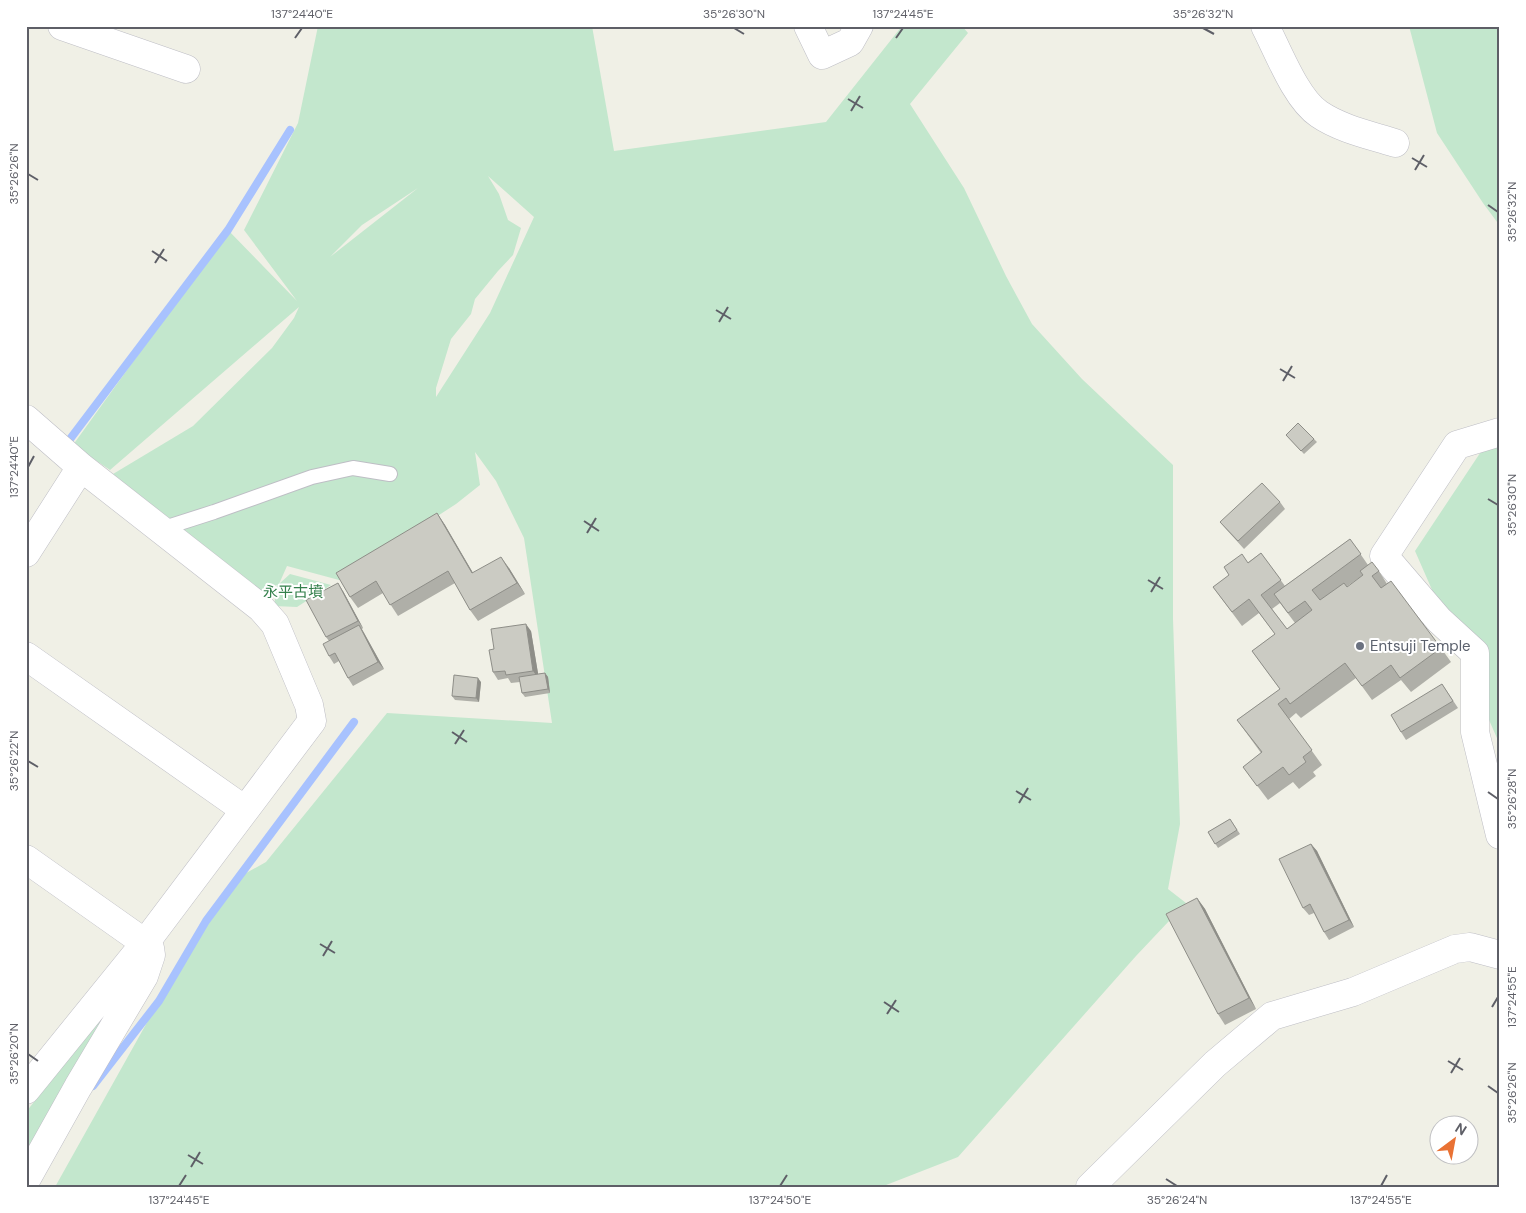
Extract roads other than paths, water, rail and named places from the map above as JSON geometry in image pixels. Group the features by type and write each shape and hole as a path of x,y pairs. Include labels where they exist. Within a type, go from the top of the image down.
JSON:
{"street":[{"path":"62,26 186,69"},
{"path":"808,26 822,55 850,42 860,26"},
{"path":"1265,26 1292,80 1309,106 1318,114 1334,122 1395,143"},
{"path":"26,420 81,467 262,608 276,624 309,705 312,721 145,942 31,1073"},
{"path":"1500,432 1457,445 1384,556 1439,620 1475,653 1475,732 1500,835"},
{"path":"26,554 81,467"},
{"path":"26,656 245,810"},
{"path":"26,859 145,942 150,948 151,955 144,976 78,1087 26,1180"},
{"path":"1090,1187 1215,1064 1272,1016 1353,992 1455,949 1470,947 1500,955"}],"lane":[{"path":"161,529 312,477 353,468 390,474"}],"waterway":[{"path":"64,447 228,230 290,130"},
{"path":"93,1086 159,1001 206,921 354,722"}],"place":[{"name":"Entsuji Temple","path":"1360,646"}],"park label":[{"name":"永平古墳","path":"293,592"}]}
